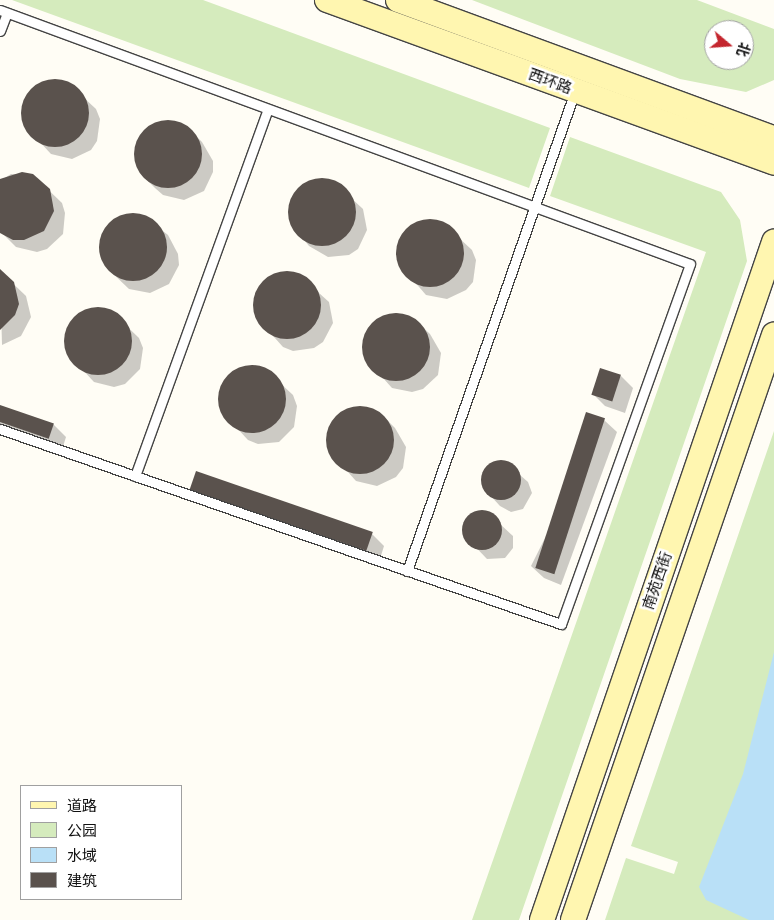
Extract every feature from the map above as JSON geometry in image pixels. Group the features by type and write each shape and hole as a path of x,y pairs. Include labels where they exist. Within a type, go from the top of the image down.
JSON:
{"main road":[{"name":"西环路","path":"327,0 774,163"},
{"name":"西环路","path":"398,0 774,138"},
{"name":"南苑西街","path":"542,920 774,242"},
{"name":"南苑西街","path":"574,920 774,335"}],"lane":[{"path":"0,31 3,12 690,264 561,624 0,430"},
{"path":"407,571 576,91"},
{"path":"135,476 268,109"}],"green space":[{"path":"12,0 203,0 550,128 529,188"},
{"path":"472,0 697,0 750,20 704,20 704,70 754,70 754,21 774,29 774,80 746,92 680,79"},
{"path":"570,137 721,192 740,220 747,261 519,920 472,920 706,252 550,196"},
{"path":"774,431 774,920 605,920 626,858 674,874 678,862 631,846"}],"water":[{"path":"774,652 774,920 749,920 706,900 699,887 743,774"}],"building":[{"path":"55,79 68,82 79,89 86,100 89,113 86,126 79,137 68,144 55,147 42,144 31,137 24,126 21,113 24,100 31,89 42,82"},
{"path":"168,120 181,123 192,130 199,141 202,154 199,167 192,178 181,185 168,188 155,185 144,178 137,167 134,154 137,141 144,130 155,123"},
{"path":"22,172 33,174 50,189 54,211 44,231 24,240 13,240 0,233 0,179"},
{"path":"322,178 335,181 346,188 353,199 356,212 353,225 346,236 335,243 322,246 309,243 298,236 291,225 288,212 291,199 298,188 309,181"},
{"path":"133,213 146,216 157,223 164,234 167,247 164,260 157,271 146,278 133,281 120,278 109,271 102,260 99,247 102,234 109,223 120,216"},
{"path":"430,219 443,222 454,229 461,240 464,253 461,266 454,277 443,284 430,287 417,284 406,277 399,266 396,253 399,240 406,229 417,222"},
{"path":"0,269 14,282 19,304 15,315 0,330"},
{"path":"287,271 300,274 311,281 318,292 321,305 318,318 311,329 300,336 287,339 274,336 263,329 256,318 253,305 256,292 263,281 274,274"},
{"path":"98,307 111,310 122,317 129,328 132,341 129,354 122,365 111,372 98,375 85,372 74,365 67,354 64,341 67,328 74,317 85,310"},
{"path":"396,313 409,316 420,323 427,334 430,347 427,360 420,371 409,378 396,381 383,378 372,371 365,360 362,347 365,334 372,323 383,316"},
{"path":"252,365 265,368 276,375 283,386 286,399 283,412 276,423 265,430 252,433 239,430 228,423 221,412 218,399 221,386 228,375 239,368"},
{"path":"600,368 621,375 612,401 591,395"},
{"path":"0,405 54,424 49,439 0,422"},
{"path":"360,406 373,409 384,416 391,427 394,440 391,453 384,464 373,471 360,474 347,471 336,464 329,453 326,440 329,427 336,416 347,409"},
{"path":"586,412 605,418 554,574 535,568"},
{"path":"501,460 515,466 521,480 515,494 501,500 487,494 481,480 487,466"},
{"path":"196,471 373,532 366,551 189,490"},
{"path":"482,510 496,516 502,530 496,544 482,550 468,544 462,530 468,516"}]}
